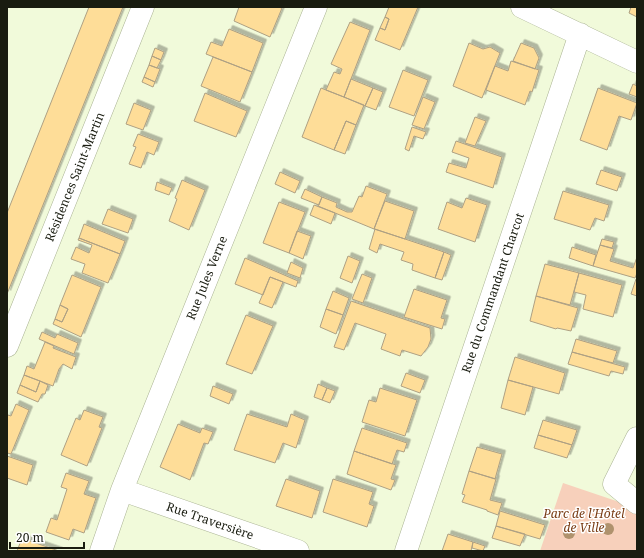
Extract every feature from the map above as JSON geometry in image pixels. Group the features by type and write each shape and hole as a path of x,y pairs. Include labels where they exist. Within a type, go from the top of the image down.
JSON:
{"street":[{"name":"Résidences Saint-Martin","path":"7,346 143,7"},
{"name":"Rue Jules Verne","path":"101,551 122,490 316,7"},
{"path":"522,7 637,62"},
{"name":"Rue du Commandant Charcot","path":"406,551 580,34"},
{"path":"637,438 614,484 637,503"},
{"name":"Rue Traversière","path":"122,490 298,551"}],"green space":[{"name":"Parc de l'Hôtel de Ville","path":"563,483 637,508 637,551 540,551"}],"building":[{"path":"89,7 123,7 7,294 7,213"},
{"path":"239,7 282,8 270,37 234,21"},
{"path":"389,7 418,7 400,50 375,40 380,28 385,30 389,19 385,17"},
{"path":"631,7 637,7 637,17 629,13"},
{"path":"385,17 389,19 385,30 380,28"},
{"path":"350,22 370,30 344,97 326,90 334,72 340,74 342,69 331,64"},
{"path":"229,29 263,43 252,72 206,54 211,42 222,46"},
{"path":"469,43 483,49 490,47 500,53 482,98 453,86"},
{"path":"521,43 534,48 539,58 535,69 513,61"},
{"path":"155,48 164,52 161,60 152,56"},
{"path":"152,56 161,60 157,68 149,65"},
{"path":"213,57 252,72 240,102 201,86"},
{"path":"511,61 539,70 532,92 530,91 525,105 486,90 495,66 508,71"},
{"path":"149,65 160,69 155,82 144,77"},
{"path":"403,70 428,80 414,116 389,107"},
{"path":"144,77 155,82 153,87 142,82"},
{"path":"351,79 373,88 365,106 344,97"},
{"path":"633,84 637,86 637,97 629,94"},
{"path":"321,88 364,105 356,125 346,121 334,150 302,137"},
{"path":"373,88 383,92 376,110 365,106"},
{"path":"598,88 637,103 631,120 619,116 607,150 580,140"},
{"path":"205,93 247,111 236,137 194,121"},
{"path":"423,97 435,102 424,129 412,125"},
{"path":"134,103 151,110 143,130 126,124"},
{"path":"475,117 486,121 475,146 465,143"},
{"path":"346,121 356,125 345,154 334,150"},
{"path":"412,127 426,132 423,139 414,136 409,151 405,149"},
{"path":"138,134 159,142 154,155 147,152 141,168 129,164 136,147 133,146"},
{"path":"456,141 502,157 493,188 446,172 449,163 466,168 469,158 452,152"},
{"path":"601,170 622,177 617,191 596,184"},
{"path":"280,172 300,181 295,193 275,184"},
{"path":"182,180 205,190 189,230 169,221 177,199 175,198"},
{"path":"157,182 172,188 169,195 155,190"},
{"path":"366,186 387,194 374,229 318,206 322,197 337,203 336,207 347,212 352,212 359,196 362,197"},
{"path":"305,189 322,197 319,205 301,198"},
{"path":"563,191 609,205 604,221 595,218 590,230 554,219"},
{"path":"466,198 487,205 475,242 438,229 447,202 462,208"},
{"path":"385,201 414,211 405,239 374,229"},
{"path":"279,202 305,212 289,253 263,243"},
{"path":"314,205 335,213 331,224 310,215"},
{"path":"108,209 133,219 128,233 102,224"},
{"path":"84,224 125,241 120,254 79,238"},
{"path":"375,229 444,252 435,278 412,270 413,264 401,260 404,252 380,244 377,253 369,249"},
{"path":"297,231 311,236 303,259 289,253"},
{"path":"79,238 120,254 108,283 82,273 85,264 71,259 76,247 89,253 92,245 78,240"},
{"path":"602,239 614,242 612,248 600,245"},
{"path":"600,245 614,249 610,261 633,268 637,257 637,273 635,278 593,266"},
{"path":"572,247 596,255 593,266 569,258"},
{"path":"444,252 451,255 442,280 435,278"},
{"path":"348,256 360,261 352,283 340,278"},
{"path":"245,258 298,281 296,287 270,277 263,295 235,284"},
{"path":"291,262 303,268 300,278 287,273"},
{"path":"545,264 579,273 570,305 536,296"},
{"path":"579,273 622,285 613,317 583,309 586,295 574,292"},
{"path":"362,274 372,278 363,303 352,299"},
{"path":"72,275 101,287 81,337 53,324 55,319 62,322 68,309 60,305"},
{"path":"270,277 283,282 272,308 259,303"},
{"path":"637,279 637,296 631,294"},
{"path":"414,289 447,300 441,318 445,319 442,329 404,317"},
{"path":"333,291 349,298 343,315 326,309"},
{"path":"536,296 578,308 571,331 556,329 530,321"},
{"path":"351,301 430,328 431,339 428,347 421,356 402,350 400,356 381,349 386,334 355,323 344,350 334,347"},
{"path":"60,305 68,309 62,322 55,319"},
{"path":"326,309 343,315 336,334 320,327"},
{"path":"246,315 273,326 252,374 226,364"},
{"path":"42,332 55,338 57,334 78,343 74,354 39,339"},
{"path":"576,339 617,351 613,363 572,352"},
{"path":"45,342 54,346 53,348 76,357 72,369 63,364 59,369 53,386 24,375 27,366 34,369"},
{"path":"572,352 625,367 623,374 611,371 609,376 568,364"},
{"path":"515,357 565,373 559,394 508,380"},
{"path":"406,373 425,380 420,393 401,386"},
{"path":"24,375 40,381 36,392 20,385"},
{"path":"508,380 533,387 525,415 501,408"},
{"path":"40,381 48,385 45,394 42,394 38,402 17,393 20,385 36,392"},
{"path":"318,384 327,388 322,400 314,397"},
{"path":"213,386 233,394 229,404 210,396"},
{"path":"327,388 335,391 330,403 322,400"},
{"path":"380,388 417,400 405,436 362,422 369,400 376,402"},
{"path":"16,404 29,410 11,454 7,453 7,417 8,415 11,416"},
{"path":"84,410 103,417 99,427 102,428 87,466 61,455 76,418 80,420"},
{"path":"247,414 287,427 291,414 305,420 296,448 283,443 275,463 234,450"},
{"path":"543,420 577,430 572,445 538,435"},
{"path":"178,424 200,433 202,428 213,432 208,444 204,443 190,480 160,467"},
{"path":"362,428 407,443 404,452 397,450 392,464 354,451"},
{"path":"538,435 572,445 567,458 534,448"},
{"path":"477,447 502,454 495,479 469,471"},
{"path":"354,451 396,465 391,479 395,480 391,490 347,474"},
{"path":"7,456 33,465 27,485 7,478"},
{"path":"469,471 496,479 490,500 502,503 498,515 462,502 465,495 462,494"},
{"path":"66,473 89,481 84,494 96,498 84,533 73,529 69,540 46,532 51,518 57,520 67,489 61,487"},
{"path":"286,479 320,491 312,518 276,506"},
{"path":"333,479 373,492 369,504 374,506 367,527 323,512"},
{"path":"500,511 545,525 540,539 496,526"},
{"path":"496,526 525,534 520,546 492,538"},
{"path":"448,534 473,542 471,551 442,551"},
{"path":"22,538 27,540 59,551 17,551"},
{"path":"473,542 485,546 483,551 472,548"}]}
